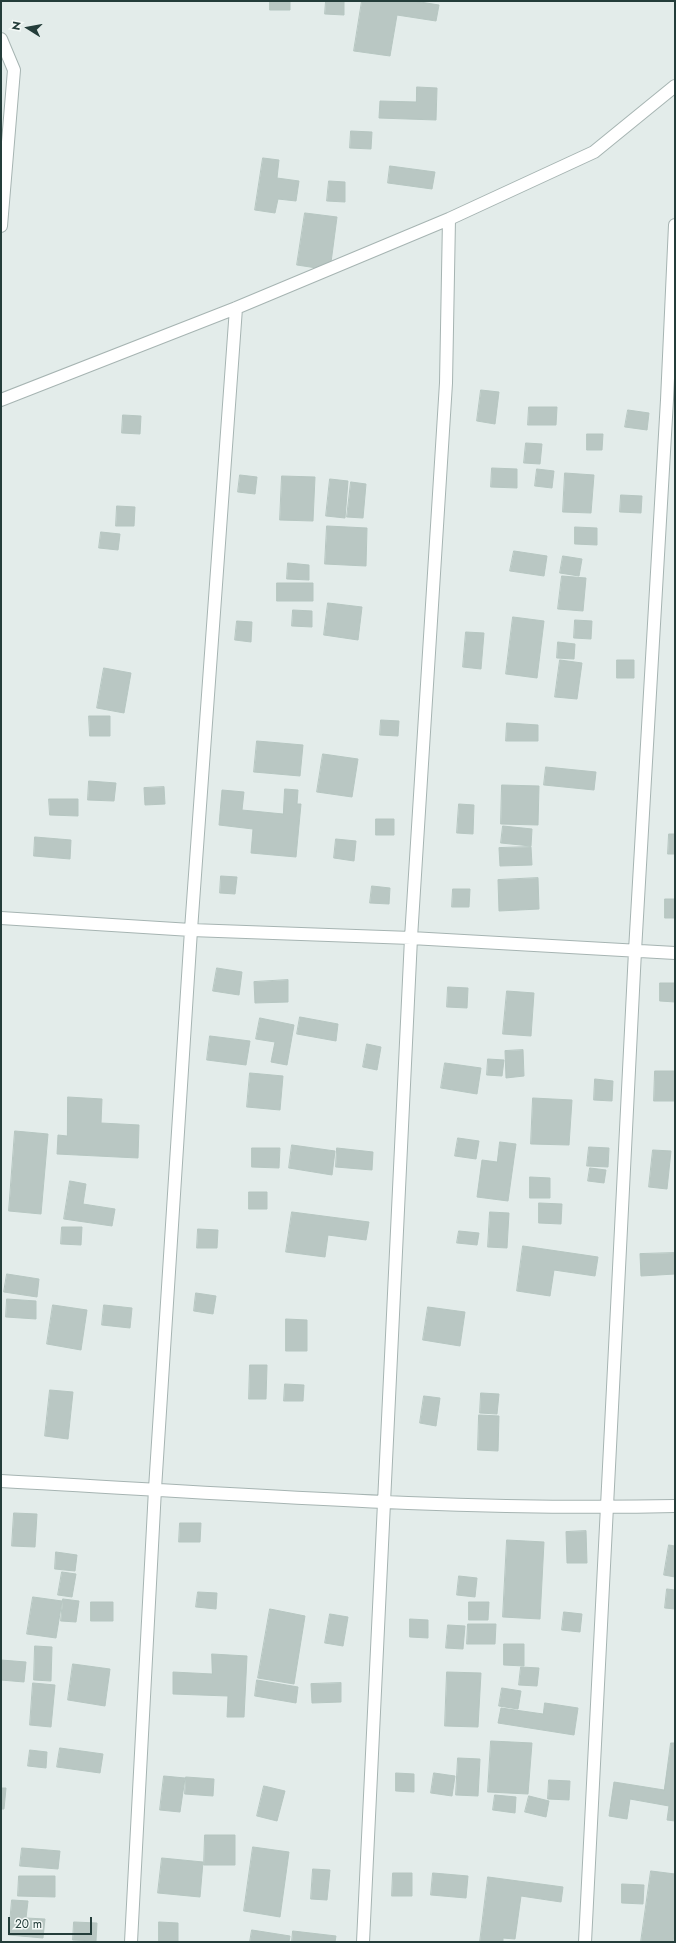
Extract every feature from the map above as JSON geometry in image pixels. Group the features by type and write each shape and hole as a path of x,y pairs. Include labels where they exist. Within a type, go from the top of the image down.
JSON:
{"street":[{"path":"1,39 14,70 1,226"},
{"path":"1,400 236,308 449,219 594,152 675,86"},
{"path":"363,1942 411,938 446,383 449,219"},
{"path":"585,1942 635,951 667,400 675,225"},
{"path":"131,1942 155,1489 190,930 236,308"},
{"path":"1,918 190,930 411,938 675,953"},
{"path":"1,1482 155,1489 384,1503 608,1507 675,1506"}],"building":[{"path":"270,1 290,1 290,10 270,10"},
{"path":"326,1 344,1 344,15 325,14"},
{"path":"362,1 414,1 439,5 436,21 397,15 390,56 354,51"},
{"path":"417,87 437,88 436,120 379,118 380,101 416,102"},
{"path":"351,131 372,132 371,149 350,148"},
{"path":"263,158 279,160 277,178 299,181 296,201 278,199 275,213 255,210"},
{"path":"390,166 435,172 432,189 388,183"},
{"path":"329,181 345,182 345,202 327,201"},
{"path":"305,213 337,217 330,270 297,265"},
{"path":"481,390 499,392 495,424 477,421"},
{"path":"529,407 557,407 556,425 528,425"},
{"path":"628,410 649,413 647,430 625,427"},
{"path":"123,415 141,416 140,434 122,433"},
{"path":"587,434 603,434 602,450 587,450"},
{"path":"526,443 542,444 540,464 524,463"},
{"path":"492,468 517,469 517,488 491,487"},
{"path":"537,469 554,471 552,488 535,486"},
{"path":"565,473 594,475 591,513 563,512"},
{"path":"240,475 257,477 255,494 238,492"},
{"path":"282,476 315,477 313,521 280,520"},
{"path":"330,479 348,481 345,518 326,516"},
{"path":"351,482 366,484 363,518 347,517"},
{"path":"621,495 642,496 641,513 620,512"},
{"path":"117,506 135,507 134,526 116,526"},
{"path":"327,526 367,528 366,566 325,564"},
{"path":"575,527 597,528 597,545 575,544"},
{"path":"101,532 120,534 118,550 99,548"},
{"path":"514,551 547,556 544,576 510,571"},
{"path":"563,556 582,559 579,576 560,573"},
{"path":"288,563 309,565 309,580 287,579"},
{"path":"562,576 586,578 583,611 558,609"},
{"path":"277,583 313,583 313,601 277,601"},
{"path":"328,603 362,607 358,640 324,635"},
{"path":"293,610 312,611 312,627 292,626"},
{"path":"513,617 544,621 537,678 506,674"},
{"path":"575,620 592,621 591,639 574,638"},
{"path":"237,621 252,622 251,642 235,640"},
{"path":"466,632 484,633 481,669 463,667"},
{"path":"558,642 575,644 574,659 557,658"},
{"path":"560,660 582,663 577,699 555,697"},
{"path":"617,660 634,660 634,678 617,678"},
{"path":"104,668 131,673 124,713 97,708"},
{"path":"89,716 110,716 110,736 90,736"},
{"path":"381,720 399,721 398,736 380,735"},
{"path":"507,723 538,725 538,741 506,741"},
{"path":"257,741 303,745 300,776 254,772"},
{"path":"323,754 358,759 352,797 317,792"},
{"path":"546,767 596,772 594,790 544,785"},
{"path":"89,781 116,783 114,801 88,800"},
{"path":"502,785 539,786 538,825 501,824"},
{"path":"164,787 165,804 145,805 144,788"},
{"path":"285,789 298,790 297,804 301,804 296,857 251,853 253,829 219,825 222,790 244,792 242,810 283,814"},
{"path":"49,799 78,799 78,816 50,815"},
{"path":"459,804 474,805 473,834 457,833"},
{"path":"376,819 394,819 394,835 376,835"},
{"path":"503,826 532,829 531,846 501,843"},
{"path":"669,834 675,834 675,854 668,854"},
{"path":"35,837 71,840 70,859 34,856"},
{"path":"336,839 356,841 354,861 334,858"},
{"path":"531,847 532,865 500,866 499,848"},
{"path":"221,876 237,877 235,894 220,893"},
{"path":"538,878 539,909 499,911 498,880"},
{"path":"372,886 390,888 389,904 370,903"},
{"path":"453,889 470,889 469,907 452,907"},
{"path":"665,899 675,899 675,918 665,918"},
{"path":"217,968 242,972 239,995 213,991"},
{"path":"288,980 288,1002 255,1003 254,982"},
{"path":"660,983 675,983 675,1002 660,1001"},
{"path":"448,987 468,988 467,1008 447,1007"},
{"path":"507,991 534,993 531,1036 503,1034"},
{"path":"300,1017 338,1024 336,1041 297,1034"},
{"path":"260,1018 294,1025 287,1065 271,1062 275,1042 256,1039"},
{"path":"210,1036 250,1041 246,1065 207,1060"},
{"path":"367,1044 381,1047 377,1070 363,1067"},
{"path":"523,1050 524,1076 506,1078 505,1051"},
{"path":"488,1059 504,1060 502,1076 487,1075"},
{"path":"445,1063 481,1068 477,1094 441,1088"},
{"path":"655,1071 675,1071 675,1101 654,1101"},
{"path":"250,1073 283,1076 280,1110 247,1107"},
{"path":"595,1079 613,1081 612,1101 594,1100"},
{"path":"68,1097 102,1099 101,1123 139,1125 138,1158 57,1154 58,1135 67,1136"},
{"path":"533,1098 572,1100 569,1145 531,1144"},
{"path":"15,1131 48,1134 41,1214 9,1211"},
{"path":"458,1138 479,1141 476,1159 455,1156"},
{"path":"500,1142 516,1144 508,1201 477,1197 482,1160 497,1162"},
{"path":"292,1145 335,1151 332,1175 289,1168"},
{"path":"589,1147 609,1148 608,1167 587,1166"},
{"path":"252,1148 280,1148 279,1168 252,1167"},
{"path":"337,1148 373,1152 372,1170 336,1167"},
{"path":"653,1150 671,1151 667,1189 649,1187"},
{"path":"590,1168 606,1170 604,1183 588,1181"},
{"path":"530,1177 550,1178 550,1198 530,1198"},
{"path":"70,1181 86,1184 83,1204 115,1209 112,1226 64,1219"},
{"path":"249,1192 267,1192 267,1209 249,1209"},
{"path":"539,1203 562,1204 561,1224 539,1223"},
{"path":"292,1212 369,1222 366,1240 328,1235 325,1257 286,1252"},
{"path":"490,1212 509,1213 507,1248 488,1247"},
{"path":"62,1227 82,1227 81,1245 61,1244"},
{"path":"198,1229 218,1230 217,1248 197,1248"},
{"path":"459,1231 479,1233 477,1245 457,1243"},
{"path":"523,1246 598,1257 595,1276 554,1270 550,1296 517,1291"},
{"path":"674,1253 675,1274 641,1276 640,1254"},
{"path":"7,1274 39,1279 37,1297 4,1292"},
{"path":"196,1293 216,1296 213,1314 194,1311"},
{"path":"7,1299 36,1301 36,1319 6,1317"},
{"path":"53,1305 87,1310 81,1350 47,1344"},
{"path":"104,1305 132,1308 130,1328 102,1325"},
{"path":"428,1307 465,1312 460,1346 423,1340"},
{"path":"286,1319 307,1320 307,1351 286,1351"},
{"path":"250,1365 267,1365 266,1399 249,1399"},
{"path":"285,1384 304,1385 303,1401 284,1401"},
{"path":"50,1390 73,1392 68,1439 45,1436"},
{"path":"481,1393 499,1394 497,1414 480,1413"},
{"path":"424,1396 440,1398 436,1426 420,1423"},
{"path":"479,1415 499,1416 498,1451 478,1450"},
{"path":"14,1513 37,1514 35,1547 12,1546"},
{"path":"180,1523 201,1523 200,1542 179,1542"},
{"path":"586,1531 587,1563 567,1563 566,1532"},
{"path":"507,1540 544,1542 540,1619 503,1617"},
{"path":"669,1545 675,1546 675,1577 664,1575"},
{"path":"56,1552 77,1555 75,1571 55,1569"},
{"path":"62,1572 76,1574 72,1597 58,1595"},
{"path":"459,1576 477,1578 475,1597 457,1595"},
{"path":"667,1589 675,1590 675,1609 665,1608"},
{"path":"198,1592 217,1593 216,1609 196,1607"},
{"path":"33,1597 62,1601 56,1638 27,1634"},
{"path":"63,1599 79,1601 76,1622 61,1621"},
{"path":"91,1602 113,1602 113,1621 91,1621"},
{"path":"469,1602 489,1602 488,1620 469,1620"},
{"path":"270,1609 305,1616 294,1684 258,1678"},
{"path":"564,1612 582,1614 580,1632 562,1630"},
{"path":"330,1614 348,1617 343,1646 325,1643"},
{"path":"410,1619 428,1620 428,1638 410,1637"},
{"path":"468,1624 496,1624 495,1644 467,1644"},
{"path":"448,1625 465,1626 463,1649 446,1648"},
{"path":"504,1644 524,1644 524,1666 504,1665"},
{"path":"35,1646 52,1647 51,1681 34,1680"},
{"path":"212,1654 247,1656 244,1717 227,1717 228,1696 173,1694 173,1672 212,1674"},
{"path":"1,1660 26,1662 24,1682 1,1680"},
{"path":"73,1664 110,1669 105,1706 68,1700"},
{"path":"521,1667 539,1668 537,1686 519,1685"},
{"path":"447,1672 481,1673 478,1727 445,1726"},
{"path":"257,1680 298,1687 296,1703 255,1696"},
{"path":"33,1683 55,1685 51,1727 30,1725"},
{"path":"341,1683 341,1702 312,1703 311,1684"},
{"path":"502,1688 521,1691 518,1709 499,1706"},
{"path":"545,1703 578,1708 574,1735 498,1723 501,1708 543,1714"},
{"path":"491,1741 532,1743 528,1794 488,1792"},
{"path":"671,1743 675,1743 675,1821 667,1820 669,1806 630,1799 627,1819 609,1816 614,1782 664,1790"},
{"path":"60,1748 103,1754 100,1773 57,1767"},
{"path":"30,1750 47,1752 46,1768 28,1766"},
{"path":"458,1758 480,1759 478,1796 456,1795"},
{"path":"396,1773 414,1774 414,1792 396,1791"},
{"path":"434,1773 455,1776 452,1796 431,1793"},
{"path":"164,1776 185,1778 180,1812 160,1810"},
{"path":"186,1777 214,1779 213,1796 185,1794"},
{"path":"549,1780 570,1781 569,1800 548,1799"},
{"path":"264,1786 285,1791 277,1821 257,1816"},
{"path":"1,1788 6,1788 4,1809 1,1809"},
{"path":"495,1795 516,1797 515,1813 493,1810"},
{"path":"529,1796 549,1801 546,1817 525,1812"},
{"path":"205,1835 235,1835 235,1865 204,1865"},
{"path":"253,1847 289,1852 280,1917 244,1911"},
{"path":"22,1848 60,1851 58,1869 20,1866"},
{"path":"162,1858 203,1862 200,1897 158,1893"},
{"path":"313,1869 330,1870 327,1900 311,1899"},
{"path":"651,1871 675,1874 675,1926 673,1942 641,1942"},
{"path":"393,1873 412,1873 412,1896 392,1896"},
{"path":"433,1873 468,1876 466,1898 431,1895"},
{"path":"19,1876 55,1876 55,1897 18,1896"},
{"path":"488,1877 563,1887 561,1902 521,1896 515,1939 503,1938 503,1942 480,1942"},
{"path":"622,1884 644,1885 643,1904 622,1903"},
{"path":"12,1900 28,1901 26,1918 45,1919 43,1938 9,1935"},
{"path":"74,1922 97,1923 96,1941 73,1940"},
{"path":"159,1922 178,1923 178,1942 159,1942"},
{"path":"252,1930 290,1936 289,1942 250,1942"},
{"path":"293,1931 336,1936 335,1942 292,1942"}]}
